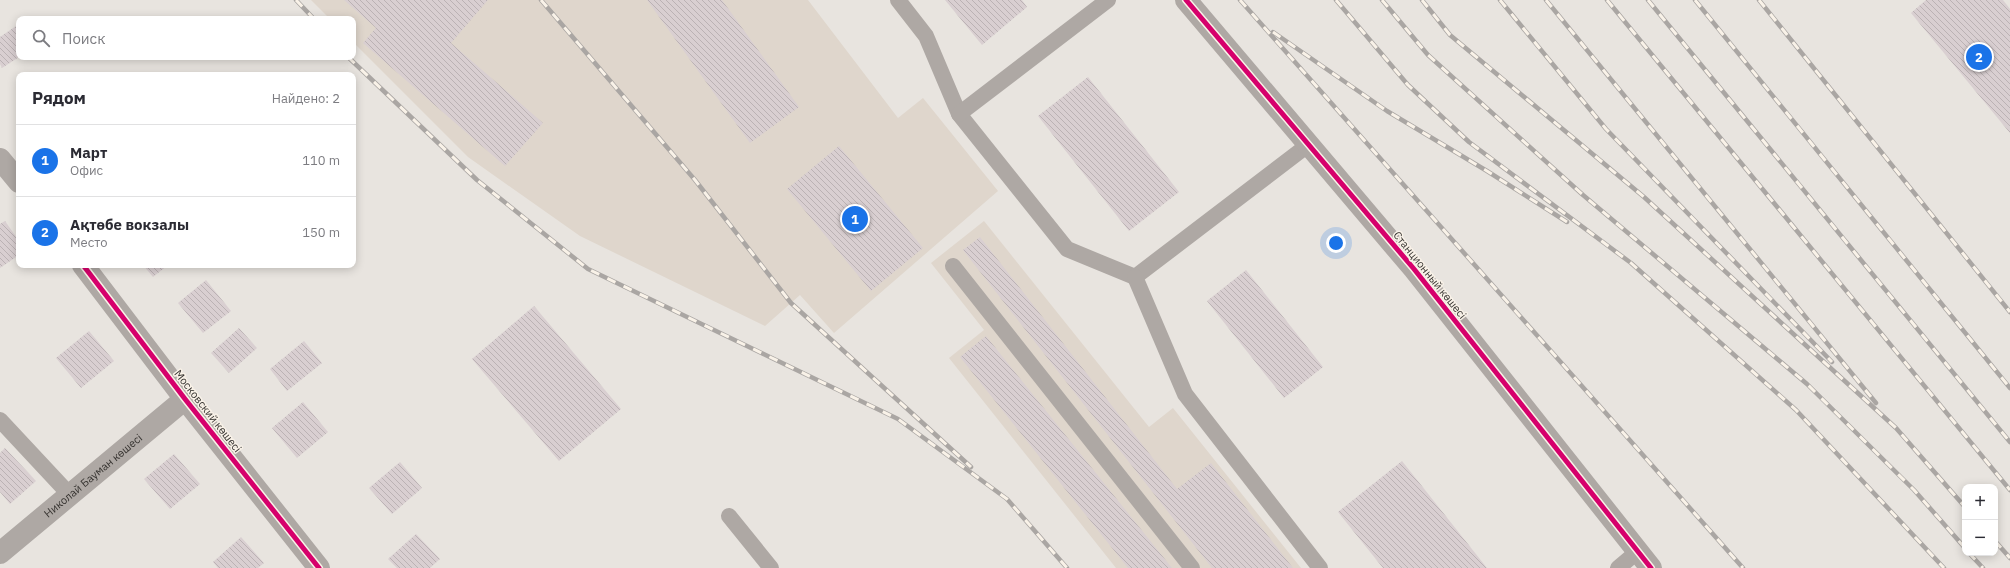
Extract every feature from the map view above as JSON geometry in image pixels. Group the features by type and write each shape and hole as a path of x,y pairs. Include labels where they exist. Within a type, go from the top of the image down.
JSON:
{"street":[{"name":"Станционный көшесі","path":"1186,0 1414,269 1651,568"},
{"path":"0,159 16,178"},
{"name":"Московский көшесі","path":"85,268 185,399 319,568"},
{"name":"Николай Бауман көшесі","path":"0,553 185,399"}],"lane":[{"path":"898,0 926,36 959,114 1067,249 1135,277 1185,394 1320,568"},
{"path":"959,114 1108,0"},
{"path":"1135,277 1308,145"},
{"path":"953,266 1192,568"},
{"path":"0,420 70,495"},
{"path":"729,516 771,568"},
{"path":"1618,568 1637,552"}],"shaded area":[{"path":"311,0 808,0 898,118 923,98 998,191 834,333 800,295 765,326 580,236 468,157 356,45 356,16 327,16"},
{"path":"984,221 1149,427 1173,408 1301,568 1116,568 949,358 984,330 931,263"}],"building":[{"path":"344,0 488,0 451,43 543,123 505,166 363,43 376,28"},
{"path":"647,0 722,0 799,107 750,143"},
{"path":"945,0 1022,0 1027,7 982,45"},
{"path":"1926,0 2003,0 2010,9 2010,133 1911,13"},
{"path":"16,26 16,59 2,68 0,64 0,37"},
{"path":"1088,77 1179,192 1129,231 1038,116"},
{"path":"839,146 923,248 871,291 787,189"},
{"path":"5,221 16,237 16,257 0,268 0,224"},
{"path":"980,237 1177,489 1211,463 1293,568 1212,568 963,250"},
{"path":"146,268 164,268 153,277"},
{"path":"1246,270 1323,367 1284,398 1207,301"},
{"path":"206,280 231,311 203,333 178,303"},
{"path":"534,306 621,409 559,461 472,359"},
{"path":"239,328 257,348 229,373 211,353"},
{"path":"89,331 114,361 81,388 56,358"},
{"path":"986,336 1172,568 1128,568 960,357"},
{"path":"304,341 322,363 287,391 270,369"},
{"path":"303,402 328,432 297,458 272,428"},
{"path":"5,448 36,481 10,504 0,492 0,453"},
{"path":"174,454 200,484 170,509 144,479"},
{"path":"1402,461 1487,568 1383,568 1338,512"},
{"path":"400,462 422,488 392,514 369,488"},
{"path":"416,534 440,559 430,568 397,568 388,559"},
{"path":"241,537 264,563 258,568 218,568 213,562"}],"railway":[{"path":"296,0 311,16"},
{"path":"541,0 695,180 791,303 971,467"},
{"path":"1240,0 1743,568"},
{"path":"1336,0 1408,85 1469,142 1631,263 1796,410 1944,568"},
{"path":"1382,0 1428,55 1583,195 1807,384 1914,490 1962,545"},
{"path":"1422,0 1450,35 1644,197 1896,428 1962,504"},
{"path":"1500,0 1606,129 1832,362"},
{"path":"1546,0 1876,403"},
{"path":"1607,0 2010,490"},
{"path":"1648,0 2010,442"},
{"path":"1695,0 2010,388"},
{"path":"1759,0 2010,312"},
{"path":"1273,32 1387,111 1487,171 1567,222"},
{"path":"351,60 477,180 588,269 898,419 1007,499 1067,568"},
{"path":"1998,544 2010,558"},
{"path":"1972,556 1983,568"}],"cycle path":[{"path":"1186,0 1414,269 1651,568"},
{"path":"85,268 185,399 319,568"}],"place":[{"name":"Ақтөбе вокзалы","path":"1979,57"},
{"name":"Март","path":"855,219"}]}
